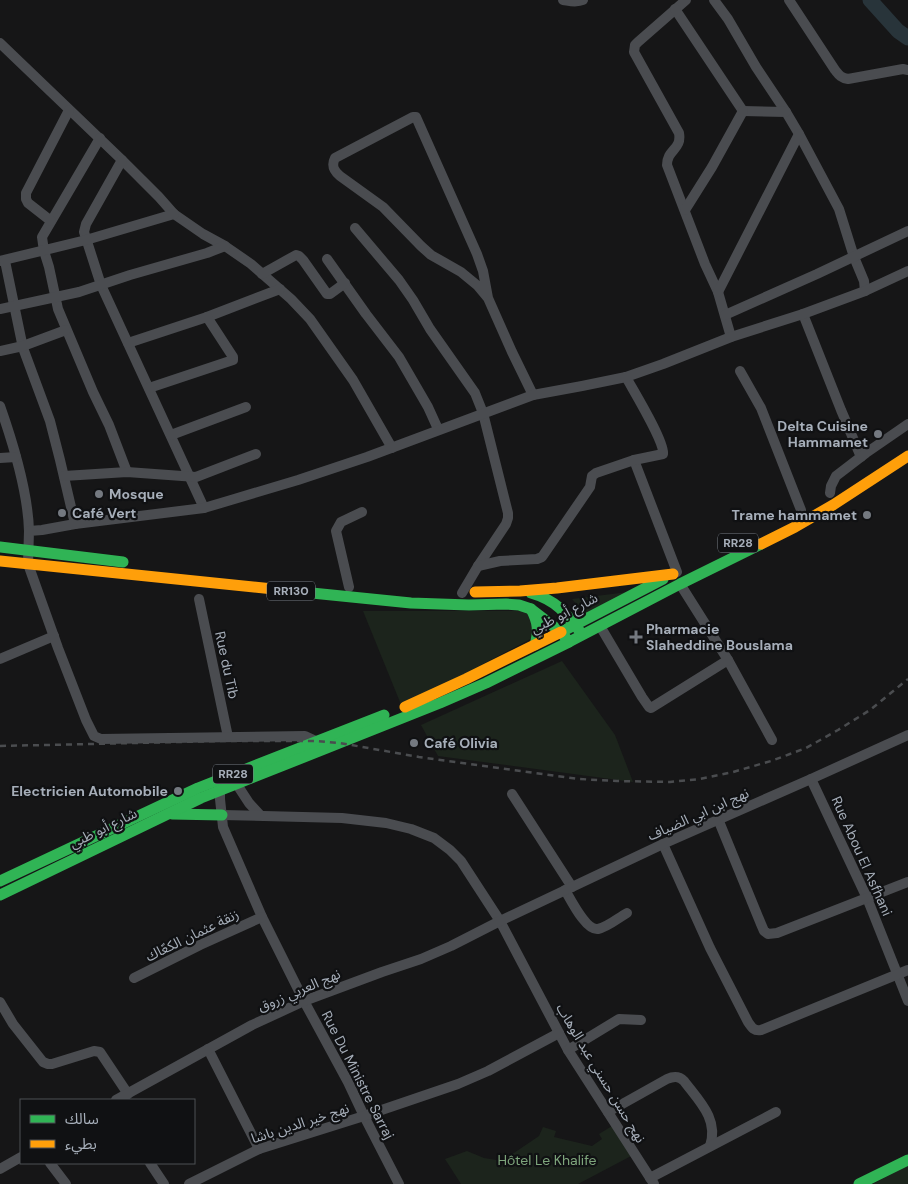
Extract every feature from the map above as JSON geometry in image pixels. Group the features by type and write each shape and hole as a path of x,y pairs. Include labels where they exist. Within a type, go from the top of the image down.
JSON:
{"main road":[{"name":"شارع أبو ظبي","path":"827,495 904,452"},
{"name":"شارع أبو ظبي","path":"0,881 157,807 328,748 440,704 486,683 795,527 833,505 904,452"},
{"name":"RR28","path":"773,525 805,508"},
{"path":"0,548 130,563"},
{"name":"RR130","path":"0,561 411,602 519,605 531,609 561,632 569,642"},
{"name":"RR130","path":"177,568 378,589"},
{"name":"شارع أبو ظبي","path":"234,780 316,741 403,708 466,679 679,571"},
{"path":"458,593 520,591 590,584 679,571"},
{"path":"520,591 555,602 583,635"},
{"path":"531,609 538,628 535,645"},
{"name":"شارع أبو ظبي","path":"0,895 168,814 220,785"},
{"path":"168,814 222,815"},
{"path":"859,1184 908,1160"}],"street":[{"path":"563,0 572,2 583,0"},
{"path":"686,0 638,42 634,52 679,133 679,145 668,158 667,165 705,264 718,292 732,337"},
{"path":"714,0 728,19 786,112 840,209 854,257 864,280 865,291"},
{"path":"789,0 839,76 848,79 903,69 908,70"},
{"path":"675,9 743,111"},
{"path":"0,43 100,138 174,214 251,264 291,299 310,319 353,380 392,448"},
{"path":"51,221 28,203 26,193 69,110"},
{"path":"743,111 786,112"},
{"path":"685,210 712,168 743,111"},
{"path":"488,298 462,272 431,255 383,207 335,172 333,162 335,158 413,116 416,117 477,254 483,271 488,298 533,394"},
{"path":"718,292 799,134"},
{"path":"100,138 42,237 58,309 109,425 126,472"},
{"path":"122,160 86,224 84,232 101,285 204,508"},
{"path":"75,524 50,421 23,346 2,261 86,240 174,214"},
{"path":"355,228 399,280 413,300 430,329 475,392 483,413 508,518 506,524 458,593"},
{"path":"725,315 908,231"},
{"path":"0,309 79,292 130,275 208,253 225,246"},
{"path":"262,274 296,255 304,260 327,294 330,294 345,283"},
{"path":"327,259 399,357 428,407 438,430"},
{"path":"29,531 204,508 306,478 392,448 533,394 626,377 732,337 865,291 908,271"},
{"path":"128,343 207,317 280,289"},
{"path":"803,314 861,457"},
{"path":"149,388 233,360 233,357 207,317"},
{"path":"0,351 23,346 66,330"},
{"path":"740,371 761,408 805,508"},
{"path":"478,566 500,561 537,559 542,557 590,487 592,476 634,460 663,454 664,450 656,432 626,377"},
{"path":"0,406 16,457 26,502 29,531 28,564 86,720 94,736 97,738 305,736 328,748"},
{"path":"170,435 246,407"},
{"path":"827,495 836,476 908,424"},
{"path":"64,476 126,472 199,477 256,454"},
{"path":"0,458 16,457"},
{"path":"634,460 679,571"},
{"path":"349,587 336,531 341,522 362,512"},
{"path":"680,584 728,660 772,740"},
{"name":"Rue du Tib","path":"199,599 228,737"},
{"path":"600,626 642,697 651,708 728,660"},
{"path":"0,659 54,636"},
{"name":"نهج ابن ابي الضياف","path":"500,921 663,844 811,780 908,734"},
{"path":"234,780 249,803 260,815"},
{"name":"Rue Abou El Asfhani","path":"811,780 867,898 908,1001"},
{"name":"Rue Du Ministre Sarraj","path":"220,785 223,828 262,917 399,1184"},
{"path":"512,794 569,889 585,922 592,928 601,928 627,913"},
{"name":"نهج حسن حسني عبد الوهاب","path":"222,815 342,818 386,823 411,829 434,838 450,850 461,861 500,921 568,1050 652,1181"},
{"path":"718,819 764,931 768,934 776,933 908,882"},
{"path":"663,844 710,948 748,1022 754,1030 762,1030 908,970"},
{"name":"زنقة عثمان الكعّاك","path":"134,978 262,917"},
{"name":"نهج العربي زروق","path":"118,1099 252,1025 304,1001 421,959 500,921"},
{"path":"0,1002 43,1062 52,1064 98,1051 128,1094"},
{"path":"568,1050 619,1020 641,1020"},
{"name":"نهج خير الدين باشا","path":"190,1184 259,1149 364,1116 488,1072 559,1033"},
{"path":"208,1049 259,1149"},
{"path":"608,1112 667,1079 676,1077 684,1081 709,1115 713,1130 710,1146"},
{"path":"652,1181 710,1146 776,1112"},
{"path":"0,1169 20,1158"},
{"path":"51,1164 66,1184"},
{"path":"151,1164 164,1184"}],"green space":[{"path":"636,591 586,616 572,599"},
{"path":"363,611 537,611 540,634 402,707"},
{"path":"562,661 615,735 633,782 438,756 421,725"},
{"name":"Hôtel Le Khalife","path":"612,1126 633,1155 578,1184 461,1184 445,1159 467,1151 484,1158 502,1161 539,1136 543,1127 556,1131 554,1137 592,1146 602,1139 599,1134"},
{"path":"908,1165 908,1184 873,1184"}],"waterway":[{"path":"870,0 898,31 908,38"}],"railway":[{"path":"0,746 316,741 579,779 670,782 700,779 733,772 806,748 870,710 908,679"}],"traffic: fast":[{"path":"302,592 411,603 519,605 531,609 561,632 569,642 761,544"},
{"path":"0,547 123,562"},
{"path":"561,632 663,579"},
{"path":"531,593 554,603 581,633"},
{"path":"531,609 537,627 535,645"},
{"path":"0,895 201,798 440,703 486,683 569,642"},
{"path":"0,881 198,788 384,715"},
{"path":"172,814 222,815"},
{"path":"859,1184 908,1160"}],"traffic: slow":[{"path":"761,544 833,505 908,456"},
{"path":"0,561 302,592"},
{"path":"475,592 557,588 673,574"},
{"path":"405,707 561,632"}],"place":[{"name":"Delta Cuisine Hammamet","path":"878,434"},
{"name":"Mosque","path":"99,494"},
{"name":"Café Vert","path":"62,513"},
{"name":"Trame hammamet","path":"867,515"},
{"name":"Pharmacie Slaheddine Bouslama","path":"636,637"},
{"name":"Café Olivia","path":"414,743"},
{"name":"Electricien Automobile","path":"178,791"}]}
